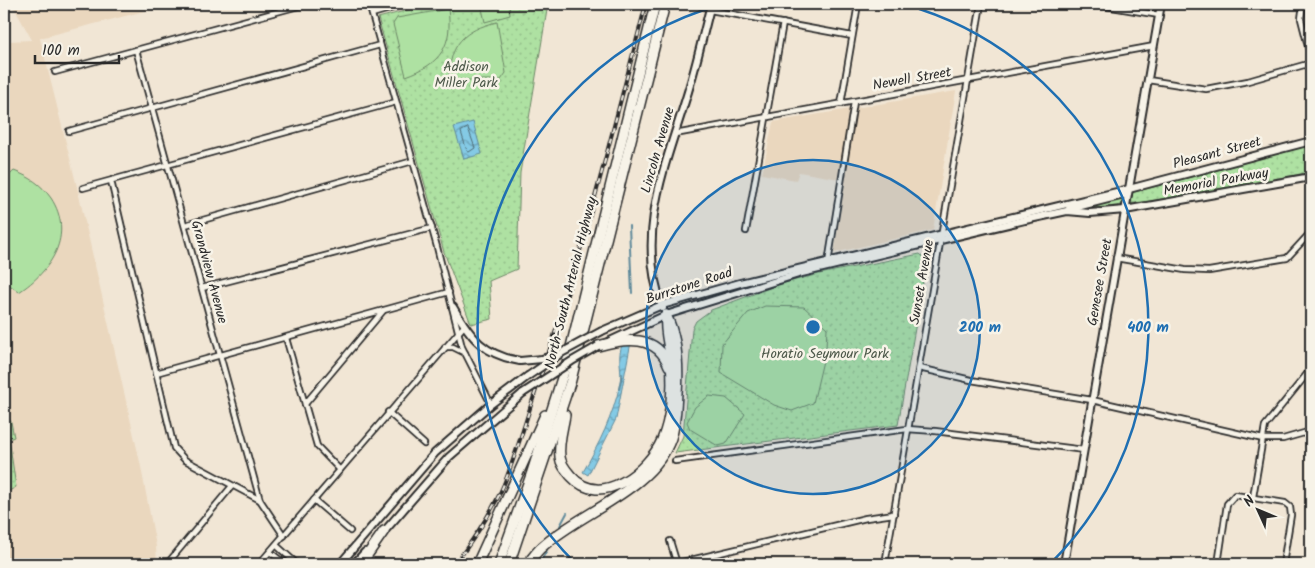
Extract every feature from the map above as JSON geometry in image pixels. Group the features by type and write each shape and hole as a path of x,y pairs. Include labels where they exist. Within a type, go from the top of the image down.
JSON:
{"highway":[{"name":"North-South Arterial Highway","path":"499,564 564,371 655,4"},
{"name":"North-South Arterial Highway","path":"509,564 571,380 665,4"},
{"path":"571,380 561,438 560,457 562,466 574,479 590,488 600,489 615,486 645,465 657,449 667,424 671,371 664,328 666,315"},
{"path":"527,564 541,548 636,483 662,455 671,439 676,417 678,376 672,327 666,315"},
{"path":"598,346 617,341 645,342 656,348 665,358 671,371"},
{"path":"477,564 564,371"},
{"path":"361,564 384,531"}],"street":[{"path":"55,72 306,4"},
{"path":"369,4 432,228 458,332 465,353 491,404"},
{"path":"372,14 407,4"},
{"path":"841,104 858,4"},
{"name":"Sunset Avenue","path":"885,564 981,4"},
{"path":"1094,4 1160,15"},
{"name":"Genesee Street","path":"1064,564 1161,4"},
{"path":"1303,4 1302,19 1311,58"},
{"path":"710,7 852,36"},
{"name":"Lincoln Avenue","path":"666,315 654,279 651,259 653,219 662,174 690,85 710,7"},
{"path":"746,231 783,23"},
{"path":"69,131 380,45"},
{"name":"Newell Street","path":"674,134 1154,46"},
{"name":"Grandview Avenue","path":"136,50 260,500"},
{"path":"1148,80 1206,89 1248,81 1311,63"},
{"path":"83,188 396,102"},
{"path":"828,264 854,102"},
{"name":"Pleasant Street","path":"1128,191 1311,141"},
{"path":"185,225 413,162"},
{"name":"Memorial Parkway","path":"1125,210 1311,178"},
{"path":"111,181 176,452 185,460 260,500 284,536"},
{"path":"1056,213 1128,191"},
{"name":"Burrstone Road","path":"340,564 436,453 491,404 563,352 602,331 662,305 1128,191"},
{"name":"Burrstone Road","path":"941,236 1056,213 1125,210"},
{"path":"202,288 432,228"},
{"path":"1116,258 1185,270 1209,271 1287,258 1311,232"},
{"name":"Burrstone Road","path":"354,564 448,457 523,394 572,361 598,346 666,315 828,264"},
{"path":"156,373 448,292"},
{"path":"453,307 464,326 481,346 496,356 520,361 542,359 563,352"},
{"path":"304,404 384,310"},
{"path":"259,564 464,326"},
{"path":"286,338 317,446 340,470"},
{"path":"445,347 453,347 465,353"},
{"path":"918,368 972,380 1092,400 1263,439 1283,440 1311,431"},
{"path":"1254,497 1265,426 1311,369"},
{"path":"388,412 424,444"},
{"path":"675,461 908,430 1084,450"},
{"path":"167,564 232,486"},
{"path":"1218,564 1230,500 1236,495 1285,503 1290,507 1291,515 1283,564"},
{"path":"314,500 350,531"},
{"path":"670,541 676,564 866,518 894,514"},
{"path":"276,546 297,564"},
{"path":"270,552 285,564"}],"shaded area":[{"path":"12,4 164,4 164,6 40,38 78,191 140,462 156,546 157,564 4,564 4,38 8,41 32,40"},
{"path":"956,91 933,230 834,253 845,180 799,172 796,180 762,174 773,122"}],"green space":[{"name":"Addison Miller Park","path":"431,4 548,4 520,173 517,269 489,281 492,319 471,324 444,252 378,18"},
{"path":"481,4 509,4 510,15 485,22"},
{"path":"448,9 448,33 442,52 428,66 406,76 393,24 397,18"},
{"path":"497,22 506,73 501,80 449,80 455,48 467,34 485,25"},
{"path":"1311,145 1311,172 1183,196 1101,208 1078,207"},
{"path":"14,171 35,182 47,193 58,212 61,225 60,238 50,263 41,274 19,292 4,281 4,180"},
{"name":"Horatio Seymour Park","path":"920,254 927,260 898,425 675,453 683,436 692,329 696,321 711,310 780,284 819,274"},
{"path":"765,306 804,307 827,328 826,348 813,403 792,411 774,405 721,373 722,344 748,313"},
{"path":"709,396 726,398 745,414 726,444 718,446 690,429 687,422 695,407"},
{"path":"4,411 11,422 14,437 9,439 16,487 4,494"}],"water":[{"path":"473,122 482,154 464,159 454,127"},
{"path":"631,342 616,419 588,475 583,472 605,429 617,396 621,379 621,348 623,343"}],"waterway":[{"path":"629,226 632,293"},
{"path":"619,389 622,374"},
{"path":"560,526 567,513"},
{"path":"539,564 547,550"}],"railway":[{"path":"455,564 494,505 517,448 553,340 582,244 646,4"}]}
